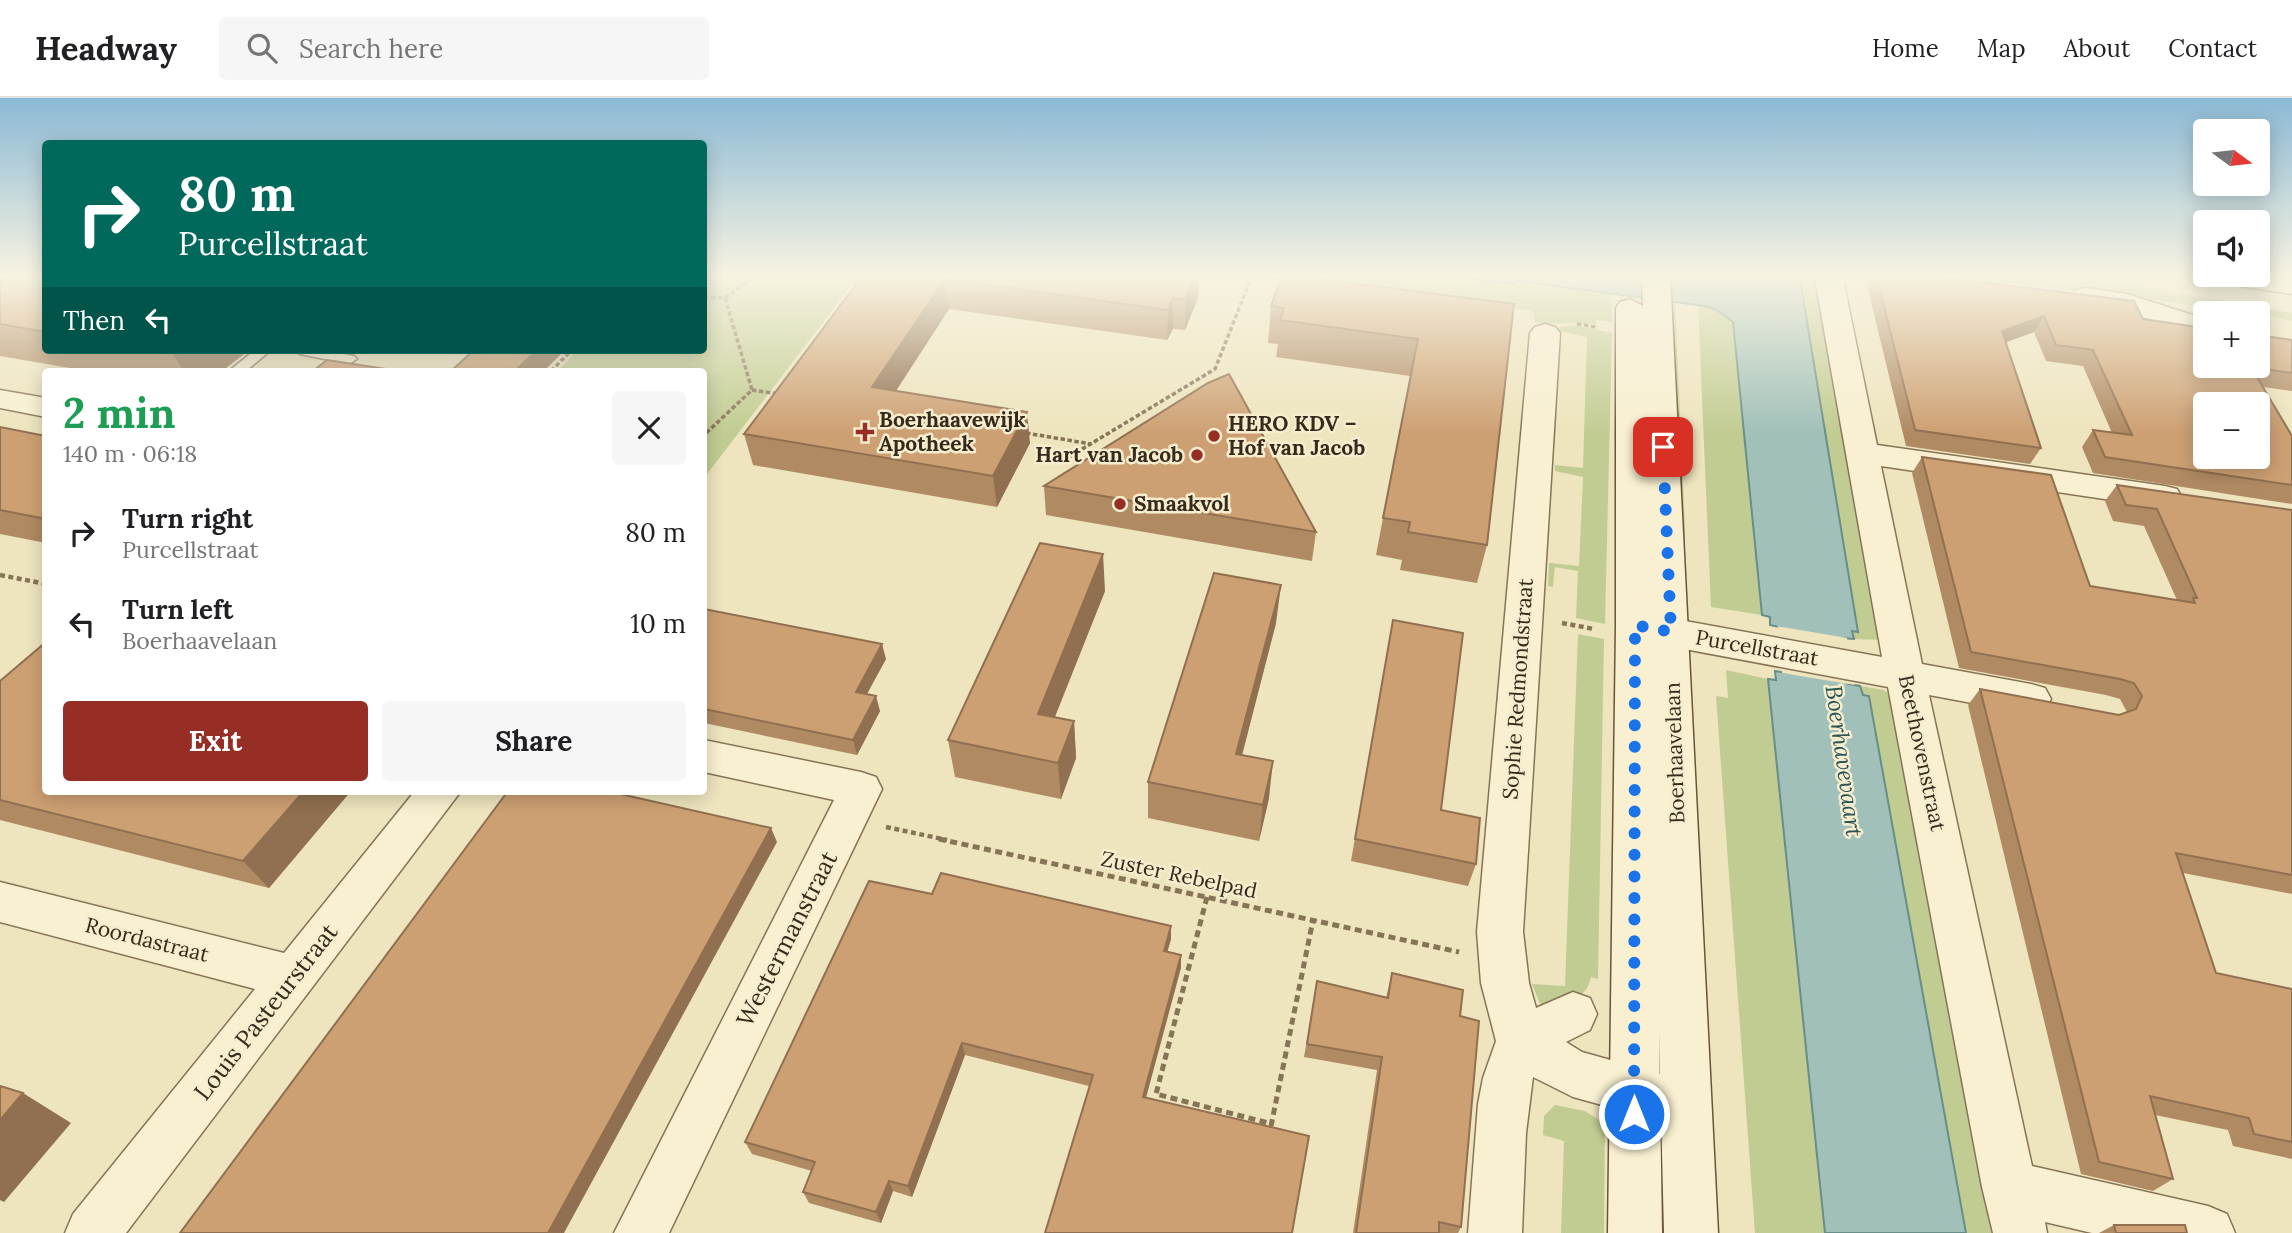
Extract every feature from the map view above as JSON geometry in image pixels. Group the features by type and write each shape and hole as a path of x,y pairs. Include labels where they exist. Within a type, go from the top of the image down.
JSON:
{"street":[{"name":"Boerhaavelaan","path":"1635,327 1635,1233"},
{"name":"Beethovenstraat","path":"1838,327 1905,676 2014,1210"},
{"name":"Sophie Redmondstraat","path":"1521,1043 1505,983 1500,932 1523,616 1558,328"},
{"path":"0,400 42,407"},
{"path":"1862,453 2197,502"},
{"name":"Boerhaavelaan","path":"1635,629 1686,1103 1690,1233"},
{"name":"Purcellstraat","path":"1635,629 1780,652 2065,706"},
{"name":"Westermanstraat","path":"641,1233 861,789 707,757"},
{"name":"Louis Pasteurstraat","path":"92,1233 437,795"},
{"name":"Roordastraat","path":"0,902 293,977"},
{"path":"1495,1233 1503,1108 1510,1069 1521,1043 1573,1014"},
{"path":"1521,1043 1573,1073 1686,1103"},
{"path":"2014,1210 2208,1233"}],"lane":[{"path":"241,368 259,354"},
{"path":"339,368 355,354"}],"path":[{"path":"734,327 752,390"},
{"path":"1064,460 1215,369 1232,327"},
{"path":"554,368 568,354"},
{"path":"752,390 793,396"},
{"path":"707,432 752,390"},
{"path":"1023,433 1091,444"},
{"path":"0,575 42,583"},
{"path":"1523,616 1635,629"},
{"name":"Zuster Rebelpad","path":"848,818 1503,962"},
{"path":"1207,897 1156,1094 1272,1124"},
{"path":"1269,1138 1313,920"}],"green space":[{"path":"707,327 819,327 707,474 707,368 560,368 574,354 707,354"},
{"path":"1560,327 1582,327 1612,333 1605,624 1576,618 1578,571 1555,567 1553,587 1548,586 1549,563 1579,566 1583,477 1555,471 1555,465 1583,468 1587,337 1559,331"},
{"path":"1672,327 1676,327 1685,531 1683,566"},
{"path":"1699,327 1733,327 1762,615 1711,607"},
{"path":"1808,327 1828,327 1884,640 1854,639 1852,631 1857,632"},
{"path":"1578,634 1604,639 1598,979 1591,977 1588,986 1579,996 1541,1006 1532,984 1565,986"},
{"path":"1726,670 1768,679 1825,1233 1755,1233 1716,696 1728,698"},
{"path":"1860,686 1884,690 1898,702 1999,1233 1966,1233 1869,696 1863,695"},
{"path":"1555,1105 1585,1111 1605,1124 1604,1233 1561,1233 1564,1141 1543,1135 1544,1116"}],"water":[{"name":"Boerhavevaart","path":"1733,327 1808,327 1858,632 1852,631 1854,639 1841,638 1848,684 1860,686 1863,695 1869,696 1966,1233 1825,1233 1768,679 1776,680 1775,671 1788,673 1783,628 1770,625 1770,617 1762,615"}],"pier":[{"path":"1777,626 1847,638 1851,681 1855,685 1782,673 1780,630"}],"building":[{"path":"17,327 42,327 42,331"},
{"path":"824,327 913,327 872,387 1027,412 993,476 744,434"},
{"path":"1331,327 1511,327 1487,545 1408,532 1410,522 1383,518 1418,339"},
{"path":"1889,327 2013,327 2002,331 2041,448 1915,430"},
{"path":"2049,327 2193,327 2193,378 2258,378 2266,392 2193,392 2193,469 2270,469 2270,399 2292,436 2292,485 2105,457 2093,430 2132,435 2093,350 2056,345"},
{"path":"2270,337 2292,340 2292,373 2270,370"},
{"path":"470,354 533,354 518,368 454,368"},
{"path":"327,360 379,368 317,368"},
{"name":"Hart van Jacob","path":"1229,374 1316,532 1044,486 1208,383"},
{"path":"0,427 42,435 42,518 0,510"},
{"path":"1922,457 2051,475 2090,586 2195,603 2193,598 2197,598 2157,509 2126,505 2117,485 2292,510 2292,875 2176,853 2216,973 2292,989 2292,1142 2254,1134 2249,1118 2150,1096 2173,1179 2099,1162 1980,689 2119,715 2136,709 2142,696 2134,683 2120,679 1971,652"},
{"path":"1040,543 1103,554 1038,714 1074,721 1058,763 948,740"},
{"path":"1214,573 1281,585 1236,754 1273,761 1263,805 1148,782"},
{"path":"707,610 882,644 856,692 876,696 853,740 707,710"},
{"path":"1393,620 1463,633 1441,810 1480,818 1476,864 1355,839"},
{"path":"42,645 42,795 301,795 243,861 0,800 0,681"},
{"path":"505,795 625,795 771,828 548,1233 180,1233"},
{"path":"941,873 1171,926 1164,951 1181,955 1143,1097 1309,1136 1292,1233 1045,1233 1093,1075 962,1043 908,1186 889,1181 876,1212 803,1192 815,1162 745,1142 869,881 932,894"},
{"path":"1392,973 1463,990 1460,1016 1479,1021 1461,1227 1439,1222 1439,1233 1356,1233 1382,1057 1307,1044 1317,981 1388,998"},
{"path":"0,1086 23,1093 0,1120"},
{"path":"2114,1225 2185,1225 2187,1233 2116,1233"}],"place":[{"name":"Boerhaavewijk Apotheek","path":"865,432"},
{"name":"HERO KDV – Hof van Jacob","path":"1214,436"},
{"name":"Hart van Jacob","path":"1197,455"},
{"name":"Smaakvol","path":"1120,504"}],"route":[{"path":"1634,1114 1635,625 1671,632 1663,447"}]}
